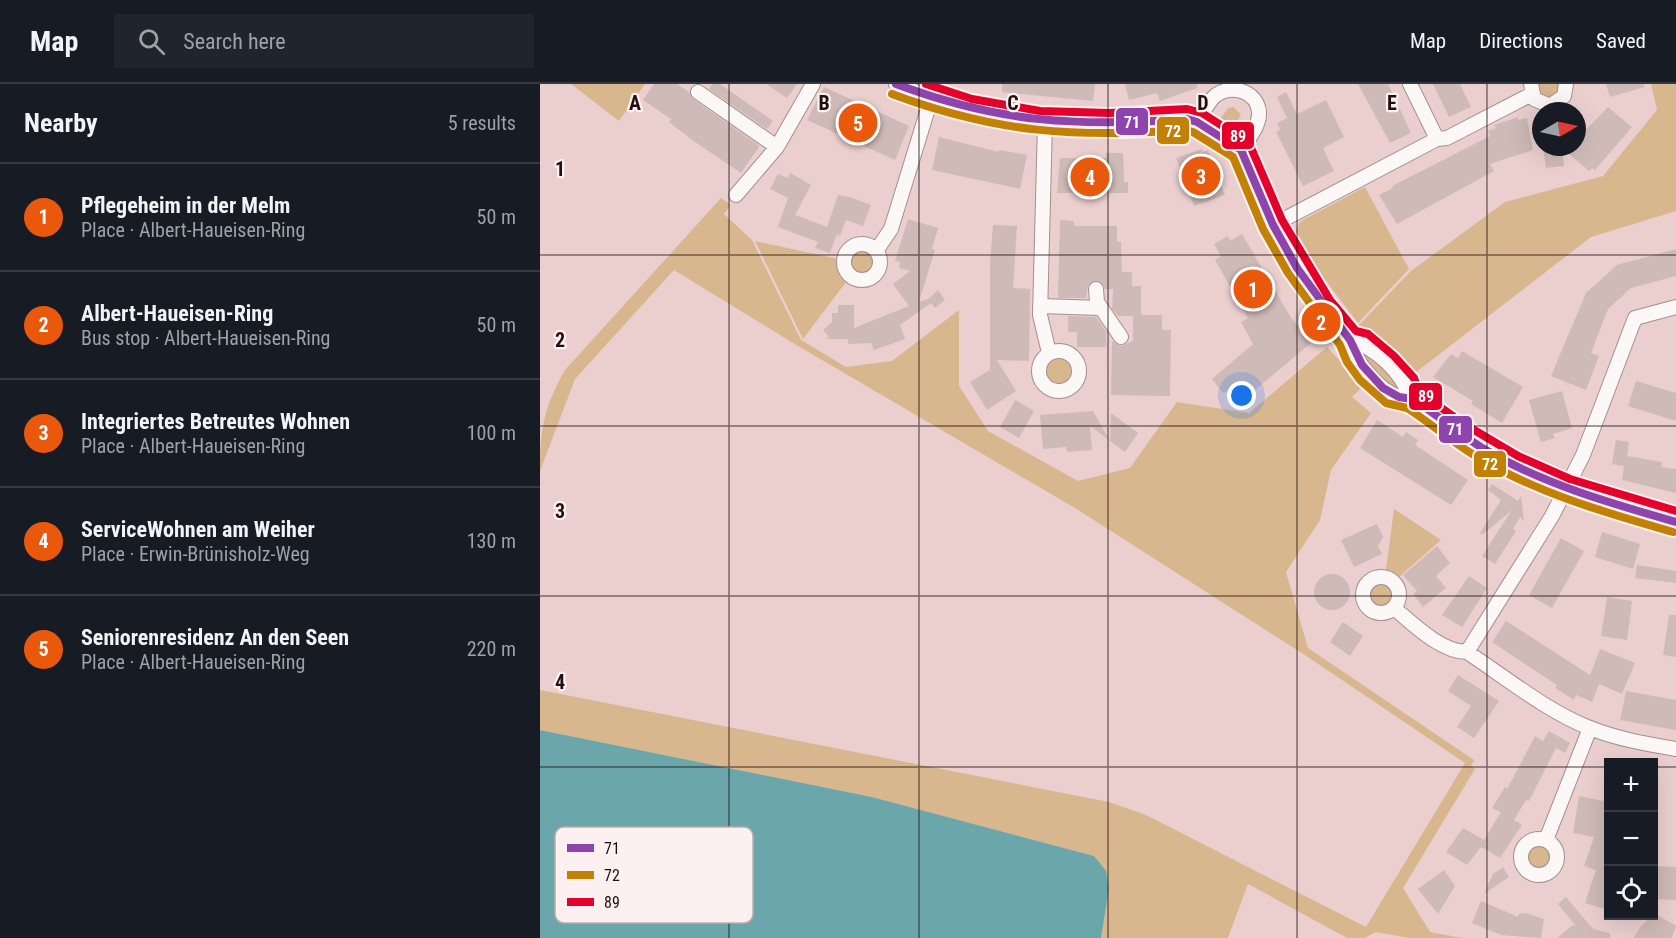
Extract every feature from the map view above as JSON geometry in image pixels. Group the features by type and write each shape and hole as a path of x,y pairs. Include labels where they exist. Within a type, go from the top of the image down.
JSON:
{"street":[{"path":"736,195 777,147 813,84"},
{"path":"896,84 931,99 987,113 1045,123 1084,126 1187,119 1197,122 1240,150 1273,225 1297,268 1350,340 1352,354 1371,377 1398,397 1410,398 1484,450 1566,489 1676,522"},
{"path":"1410,84 1437,139"},
{"path":"1273,225 1437,139 1447,138 1531,89 1539,103 1550,106 1564,96 1566,84"},
{"path":"1197,122 1214,96 1235,88 1245,92 1254,99 1259,112 1257,125 1240,150"},
{"path":"698,92 777,147"},
{"path":"876,251 891,229 931,99"},
{"path":"1045,123 1040,315 1049,353"},
{"path":"1096,289 1097,302 1121,337"},
{"path":"1041,306 1101,308"},
{"path":"1467,652 1552,516 1566,489 1583,455 1635,318 1676,307"},
{"path":"1350,340 1362,344 1386,363 1406,384 1410,398"},
{"path":"1394,608 1413,625 1455,652 1467,652 1566,717 1590,728 1628,740 1676,750"},
{"path":"1546,840 1590,728"}],"shaded area":[{"path":"571,84 645,84 619,121"},
{"path":"1531,84 1566,84 1553,102 1547,102"},
{"path":"1651,84 1676,84 1676,211 1591,237 1415,373 1358,326 1411,271 1505,202 1603,176 1657,110"},
{"path":"1234,107 1241,115 1231,131 1241,138 1239,141 1207,119 1209,116 1218,122 1228,108"},
{"path":"1365,187 1409,269 1358,323 1301,248 1294,233 1301,221"},
{"path":"721,198 731,205 724,214 752,240 801,340 846,367 892,361 959,310 959,386 988,431 1078,481 1130,468 1177,402 1249,413 1327,347 1363,386 1352,397 1371,413 1331,470 1320,520 1286,572 1308,648 1474,760 1471,766 1475,769 1403,888 1430,932 1462,938 1409,938 1376,932 1365,938 1347,938 1248,884 1228,938 1101,938 1109,889 1094,856 872,797 540,730 540,690 1109,802 1146,815 1366,927 1465,763 1305,655 1075,508 798,346 674,270 575,379 540,471 542,430 552,395 565,370"},
{"path":"755,241 838,259 839,271 846,282 803,339"},
{"path":"862,245 875,250 880,263 875,276 862,281 849,276 844,263 849,250"},
{"path":"1362,343 1406,384 1398,397 1352,354"},
{"path":"1059,351 1073,357 1079,371 1073,385 1059,391 1045,385 1039,371 1045,357"},
{"path":"1394,509 1441,540 1399,577 1386,570"},
{"path":"1381,577 1393,583 1399,595 1393,607 1381,613 1369,607 1363,595 1369,583"},
{"path":"1539,839 1552,844 1557,857 1552,870 1539,875 1526,870 1521,857 1526,844"}],"water":[{"path":"540,730 872,797 1094,856 1106,871 1109,889 1101,938 540,938"}],"building":[{"path":"654,84 677,84 689,92 693,99 757,144 759,147 741,173 695,142 669,122 671,119 643,100"},
{"path":"712,84 720,84 773,121 767,129 709,89"},
{"path":"766,84 797,84 787,98"},
{"path":"1002,84 1095,84 1093,101 1002,92"},
{"path":"1125,84 1197,84 1197,88 1160,101 1157,93 1129,100"},
{"path":"1358,84 1388,84 1411,133 1390,143"},
{"path":"1433,84 1460,84 1471,107 1449,117"},
{"path":"1606,84 1644,84 1645,87 1610,97"},
{"path":"824,87 909,126 895,160 807,120"},
{"path":"1286,92 1297,114 1326,100 1344,137 1323,148 1334,171 1303,186 1276,132 1280,130 1277,123 1287,118 1277,97"},
{"path":"1608,107 1632,127 1595,170 1592,168 1589,171 1571,156 1586,156 1586,130"},
{"path":"1518,117 1518,120 1527,118 1532,150 1490,164 1494,171 1397,224 1379,195 1393,188 1392,186 1490,136 1488,131 1496,128 1494,125"},
{"path":"939,137 999,152 999,150 1027,155 1020,189 932,170"},
{"path":"1202,149 1203,152 1208,150 1225,195 1194,206 1176,158"},
{"path":"1106,153 1123,153 1124,182 1128,182 1128,193 1109,193 1109,188 1078,189 1078,193 1057,193 1060,158 1106,158"},
{"path":"1544,156 1563,156 1564,166 1546,168"},
{"path":"790,173 811,185 795,215 827,227 838,195 871,205 863,226 846,220 840,236 837,234 830,253 815,248 818,242 778,227 788,198 770,189 778,174 788,178"},
{"path":"908,219 938,228 932,249 935,250 919,302 928,299 938,290 945,300 935,308 931,303 900,325 905,339 874,350 871,343 848,344 848,339 826,339 829,337 823,330 832,322 832,313 838,313 838,305 854,305 854,328 909,306 893,284 910,271 899,268 900,262 895,261"},
{"path":"1060,220 1074,221 1074,226 1117,226 1117,242 1121,242 1122,272 1132,272 1132,286 1141,286 1141,315 1162,315 1162,330 1171,330 1170,396 1111,395 1112,341 1121,346 1133,341 1133,316 1118,316 1112,309 1113,289 1105,289 1099,281 1088,285 1086,298 1058,298"},
{"path":"993,225 1017,226 1013,288 1030,289 1029,361 997,360 1016,391 987,410 970,382 990,370 990,263"},
{"path":"1242,234 1291,318 1311,343 1249,395 1244,389 1232,399 1226,391 1223,393 1212,379 1253,344 1241,322 1248,318 1215,260 1221,256 1214,244 1228,236 1230,241"},
{"path":"1676,249 1676,276 1631,288 1608,309 1591,353 1599,356 1586,390 1551,376 1586,293 1617,265"},
{"path":"1068,316 1096,317 1106,331 1106,347 1077,347 1077,332 1068,332"},
{"path":"1462,351 1523,387 1502,423 1471,404 1473,401 1433,377 1451,354 1458,358"},
{"path":"1636,381 1676,393 1676,421 1628,406"},
{"path":"1562,391 1572,428 1553,434 1555,438 1541,442 1529,400"},
{"path":"1015,400 1034,411 1019,438 1000,427"},
{"path":"1093,411 1110,441 1090,426 1092,450 1067,452 1066,447 1043,449 1040,415"},
{"path":"1111,413 1138,433 1125,452 1110,441"},
{"path":"1377,420 1403,437 1406,432 1418,440 1415,445 1468,480 1451,505 1360,448"},
{"path":"1616,440 1629,442 1627,456 1662,462 1661,467 1676,469 1676,493 1622,480 1624,466 1612,464"},
{"path":"1492,484 1518,501 1521,496 1524,521 1520,517 1513,529 1516,531 1495,564 1482,556 1512,510 1482,535 1480,533 1501,500 1488,490"},
{"path":"1377,524 1383,537 1378,546 1382,554 1354,567 1341,540"},
{"path":"1602,532 1640,544 1633,569 1595,557"},
{"path":"1561,538 1584,551 1552,608 1529,595"},
{"path":"1437,546 1450,563 1436,576 1446,588 1423,607 1413,594 1417,591 1403,575"},
{"path":"1637,565 1676,571 1676,583 1635,578"},
{"path":"1332,574 1345,579 1350,592 1345,605 1332,610 1319,605 1314,592 1319,579"},
{"path":"1469,576 1487,588 1462,627 1442,615"},
{"path":"1607,597 1632,601 1627,640 1601,636"},
{"path":"1669,615 1676,615 1676,657 1663,655"},
{"path":"1506,621 1590,675 1600,649 1635,663 1622,694 1599,684 1592,702 1576,695 1574,700 1555,688 1557,685 1492,642"},
{"path":"1343,622 1363,636 1350,656 1330,642"},
{"path":"1458,675 1499,701 1474,738 1457,727 1471,706 1448,691"},
{"path":"1626,691 1676,700 1676,730 1620,720"},
{"path":"1549,731 1570,743 1565,753 1556,748 1529,801 1526,800 1514,820 1522,825 1500,858 1481,847 1467,865 1446,852 1463,828 1484,840 1501,812 1492,808 1505,787 1507,789 1535,736 1543,741"},
{"path":"1579,796 1604,801 1604,909 1585,903 1596,870 1584,866 1594,837 1573,833"},
{"path":"1658,866 1676,867 1676,900 1658,899"},
{"path":"1503,867 1509,877 1484,894 1493,874"},
{"path":"1444,870 1455,886 1438,914 1418,889"},
{"path":"1566,897 1593,929 1610,933 1610,938 1557,938 1573,925 1576,926 1558,904"},
{"path":"1481,901 1518,917 1519,914 1526,913 1544,919 1541,938 1501,935 1472,923"},
{"path":"1658,915 1676,926 1672,938 1633,938 1648,920 1658,920"}],"transit line":[{"name":"71","path":"896,84 970,107 1040,119 1075,122 1187,119 1197,122 1241,150 1273,225 1297,268 1350,340 1362,365 1383,388 1399,397 1412,399 1484,449 1530,472 1602,500 1676,522"},
{"name":"89","path":"926,84 972,99 1040,111 1110,113 1187,109 1202,113 1249,143 1282,220 1330,300 1356,331 1368,334 1394,356 1414,378 1419,392 1464,424 1518,456 1570,479 1676,511"},
{"name":"72","path":"892,94 966,117 1037,130 1109,133 1186,130 1193,132 1233,157 1263,229 1288,273 1340,345 1347,362 1360,380 1386,403 1407,408 1470,452 1525,482 1598,510 1673,532"}],"place":[{"name":"Seniorenresidenz An den Seen","path":"858,123"},
{"name":"Integriertes Betreutes Wohnen","path":"1201,176"},
{"name":"ServiceWohnen am Weiher","path":"1090,177"},
{"name":"Pflegeheim in der Melm","path":"1253,289"},
{"name":"Albert-Haueisen-Ring","path":"1321,322"}]}
